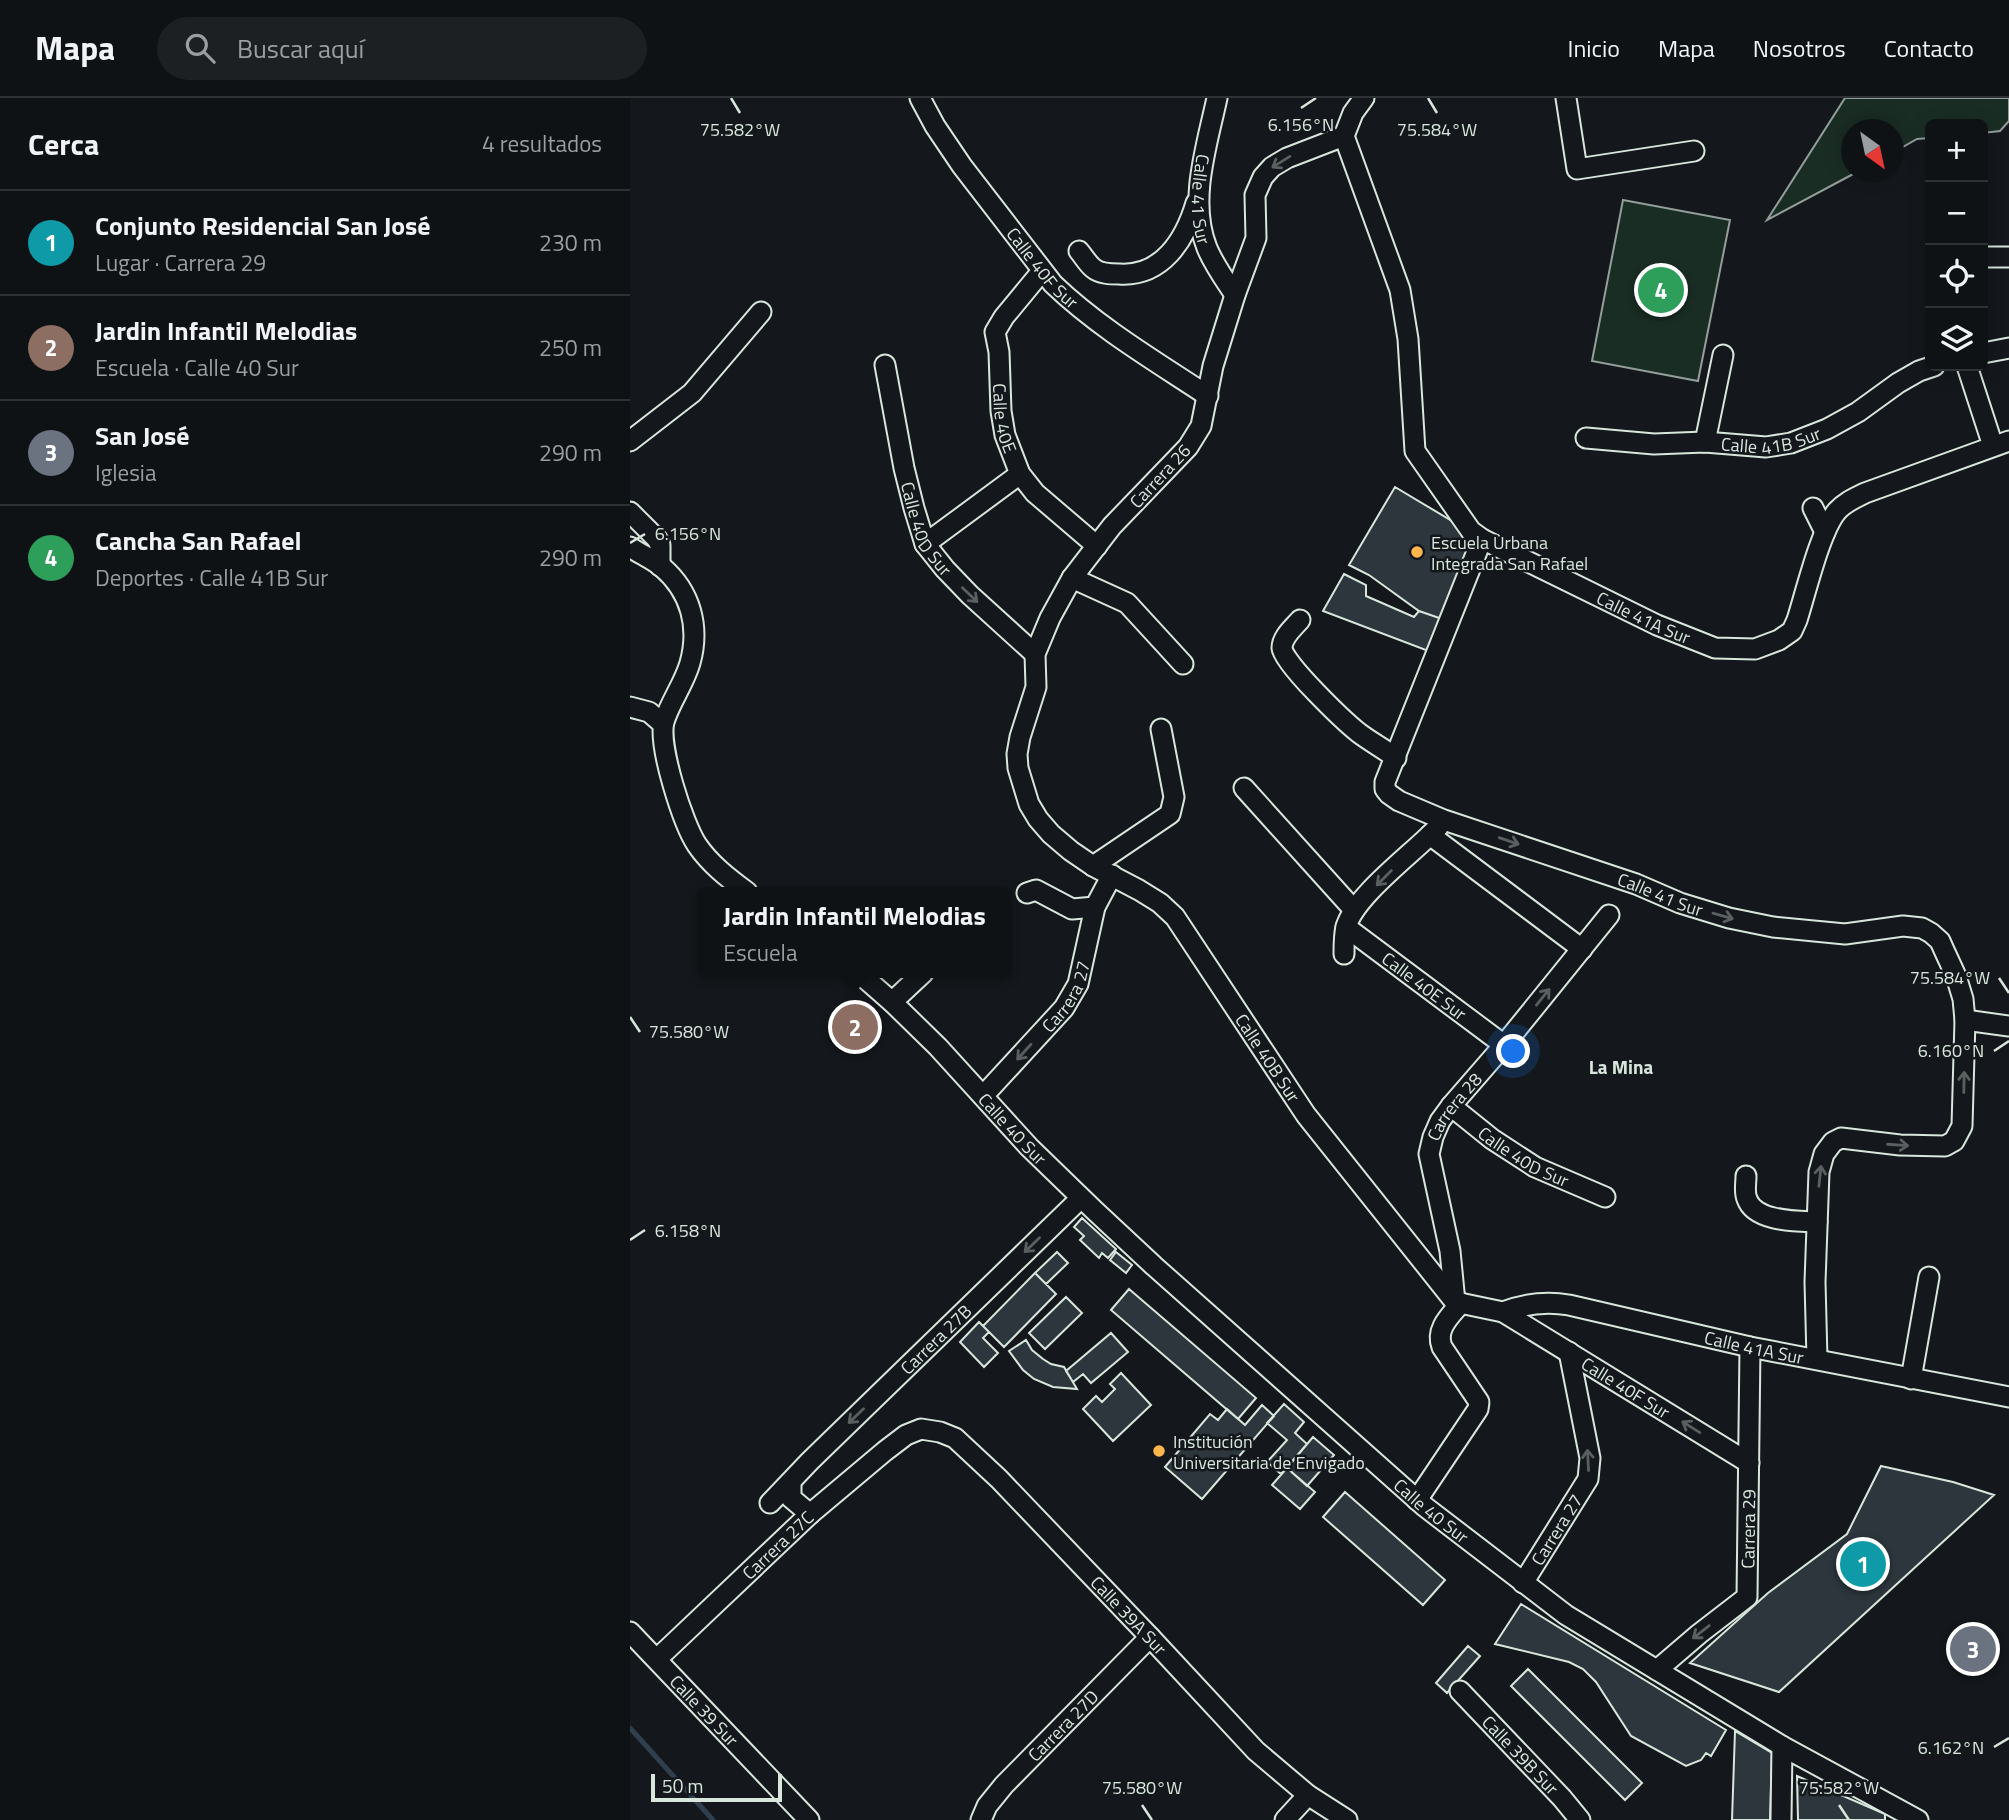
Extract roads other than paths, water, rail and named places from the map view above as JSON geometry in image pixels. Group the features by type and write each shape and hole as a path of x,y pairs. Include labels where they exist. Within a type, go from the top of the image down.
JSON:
{"street":[{"name":"Calle 40F Sur","path":"920,98 962,166 1042,271 1067,297 1115,334 1208,396"},
{"name":"Calle 41 Sur","path":"1217,98 1199,193 1202,232 1207,249 1235,295"},
{"path":"1566,98 1577,169 1694,151"},
{"path":"1344,136 1358,105"},
{"name":"Carrera 26","path":"1030,804 1018,768 1017,754 1036,687 1035,654 1051,618 1072,578 1112,526 1188,447 1201,426 1213,366 1256,238 1255,195 1263,177 1272,167 1287,158 1344,136"},
{"name":"Calle 41A Sur","path":"1344,136 1400,290 1408,339 1415,451 1471,531 1482,539 1657,625 1715,648 1755,649 1779,640 1792,631 1797,620 1825,532 1837,511 1865,493 2001,444"},
{"path":"1079,251 1091,266 1102,272 1123,275 1149,271 1168,256 1186,229 1199,193"},
{"path":"1988,257 2009,257"},
{"name":"Calle 40E","path":"1042,271 1004,317 996,332 1003,423 1012,457 1020,474 1052,509 1097,546"},
{"path":"630,441 692,393 761,312"},
{"path":"1988,352 2009,348"},
{"path":"1705,442 1723,355"},
{"name":"Calle 40D Sur","path":"885,365 904,468 925,544 970,595 1035,654"},
{"name":"Calle 41B Sur","path":"1586,438 1654,444 1705,442 1766,447 1791,443 1827,429 1858,412 1898,383 1925,369"},
{"path":"1969,371 2001,444"},
{"path":"925,544 1020,474"},
{"path":"1813,508 1825,532"},
{"path":"630,512 657,539 660,545 660,566"},
{"path":"1300,620 1283,643 1287,659 1317,694 1357,732 1396,758 1482,539"},
{"path":"630,547 660,566 675,580 693,615 694,639 690,665 663,724 666,754 679,805 695,843 717,870 740,887"},
{"path":"1072,578 1127,603 1183,664"},
{"path":"630,707 649,712 663,724"},
{"path":"1093,866 1170,814 1174,797 1160,729"},
{"name":"Calle 41 Sur","path":"1396,758 1385,782 1385,789 1399,801 1444,820 1636,884 1680,903 1729,918 1773,927 1845,934 1903,926 1931,933 1940,941 1956,976 1963,999 1965,1020"},
{"name":"Calle 40E Sur","path":"1244,789 1350,918 1504,1045"},
{"name":"Calle 40B Sur","path":"1030,804 1051,834 1071,851 1160,903 1175,917 1306,1115 1458,1303"},
{"path":"1344,954 1350,918 1384,877 1444,820"},
{"path":"1430,835 1582,949"},
{"name":"Carrera 27","path":"984,1096 1064,1008 1078,984 1095,907 1112,875"},
{"path":"1027,893 1037,890 1072,909 1095,907"},
{"name":"Carrera 28","path":"1458,1303 1429,1154 1433,1137 1451,1106 1609,915"},
{"name":"Calle 40 Sur","path":"865,978 892,1002 1081,1198 1417,1500 1566,1615 1898,1814 1918,1820"},
{"path":"892,1002 918,978"},
{"path":"1817,1359 1817,1222 1819,1172 1824,1154 1833,1142 1841,1138 1900,1145 1945,1146 1954,1141 1962,1126 1965,1020 2009,1026"},
{"name":"Calle 40D Sur","path":"1451,1106 1492,1139 1535,1167 1605,1197"},
{"path":"1746,1176 1745,1196 1749,1205 1761,1215 1817,1222"},
{"name":"Carrera 27B","path":"770,1503 1081,1198"},
{"path":"1911,1379 1930,1278"},
{"path":"1417,1500 1478,1409 1479,1402 1442,1347 1440,1332 1458,1303 1503,1312"},
{"name":"Calle 41A Sur","path":"1503,1312 1529,1304 1569,1304 1750,1347 2009,1398"},
{"name":"Calle 40F Sur","path":"1503,1312 1749,1463"},
{"name":"Carrera 29","path":"1657,1670 1747,1597 1750,1347"},
{"name":"Carrera 27","path":"1523,1583 1588,1479 1590,1458 1569,1352"},
{"name":"Calle 39A Sur","path":"906,1436 921,1429 955,1438 999,1479 1150,1636 1256,1751 1308,1795 1347,1820"},
{"name":"Carrera 27C","path":"657,1659 810,1514 906,1436"},
{"path":"791,1482 791,1498 810,1514"},
{"name":"Calle 39 Sur","path":"630,1632 808,1820"},
{"name":"Carrera 27D","path":"981,1820 987,1806 1003,1785 1150,1636"},
{"name":"Calle 39B Sur","path":"1460,1691 1580,1820"},
{"path":"1782,1746 1782,1820"},
{"path":"1285,1820 1308,1795"}],"waterway":[{"path":"630,1728 713,1820"}],"place":[{"name":"Cancha San Rafael","path":"1661,290"},
{"name":"Escuela Urbana Integrada San Rafael","path":"1417,552"},
{"name":"Jardin Infantil Melodias","path":"855,1027"},
{"name":"Institución Universitaria de Envigado","path":"1159,1451"},
{"name":"Conjunto Residencial San José","path":"1863,1564"},
{"name":"San José","path":"1973,1649"}],"district":[{"name":"La Mina","path":"1621,1066"}]}
